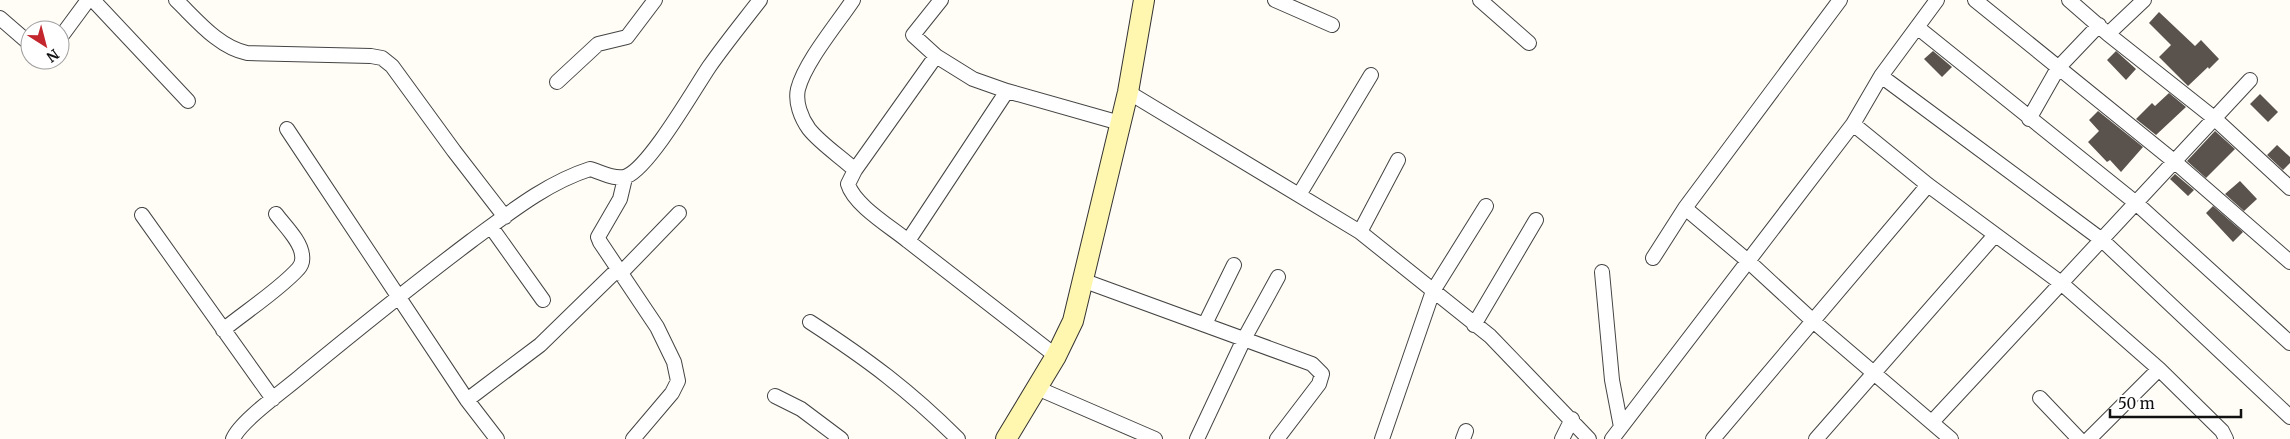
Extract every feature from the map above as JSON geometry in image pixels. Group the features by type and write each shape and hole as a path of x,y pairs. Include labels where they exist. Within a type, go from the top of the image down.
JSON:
{"street":[{"path":"70,24 88,0"},
{"path":"93,0 188,101"},
{"path":"176,0 207,29 234,50 257,53 370,56 382,58 392,66 454,152 505,217"},
{"path":"557,82 598,44 627,37 655,0"},
{"path":"234,439 240,428 273,399 397,296 491,226 562,179 580,172 590,169 624,178 637,171 711,65 760,0"},
{"path":"853,0 807,69 798,89 798,102 802,116 810,130 856,170"},
{"path":"942,0 913,36 936,56 973,79 1007,91 1120,123"},
{"path":"1006,439 1056,356 1073,320 1128,92 1144,0"},
{"path":"1275,0 1332,25"},
{"path":"1480,0 1529,43"},
{"path":"1653,258 1685,208 1840,0"},
{"path":"1612,439 1853,124 1881,76 1937,0"},
{"path":"1975,0 2175,162 2290,262"},
{"path":"2069,0 2214,118 2290,188"},
{"path":"2029,119 2058,68 2144,0"},
{"path":"0,18 20,35"},
{"path":"1917,27 2029,119 2136,203 2290,343"},
{"path":"936,56 856,170 848,184 850,191 873,213 1056,356"},
{"path":"1299,195 1371,75"},
{"path":"1881,76 2102,240 2290,417"},
{"path":"1932,422 2250,80"},
{"path":"908,241 1007,91"},
{"path":"1128,92 1360,232 1474,326 1490,336 1572,419 1589,439"},
{"path":"1853,124 1928,185 2061,284 2159,369 2222,431 2226,439"},
{"path":"286,129 467,400 497,439"},
{"path":"1360,232 1398,160"},
{"path":"624,178 620,199 598,237 602,248 657,327 674,362 678,381 672,393 633,439"},
{"path":"1713,439 1928,185"},
{"path":"1382,439 1433,291 1486,206"},
{"path":"1685,208 1748,261 1813,321 1952,439"},
{"path":"467,400 540,345 679,213"},
{"path":"223,330 299,268 302,263 299,245 276,214"},
{"path":"142,215 273,399"},
{"path":"1474,326 1536,220"},
{"path":"491,226 543,300"},
{"path":"1816,439 1995,234"},
{"path":"1205,324 1234,265"},
{"path":"1602,272 1612,380 1621,428"},
{"path":"1197,439 1244,339 1278,277"},
{"path":"1082,280 1312,364 1322,374 1319,384 1277,439"},
{"path":"810,322 892,378 912,394 958,439"},
{"path":"2089,439 2159,369"},
{"path":"1037,388 1155,439"},
{"path":"775,396 801,408 841,439"},
{"path":"2040,398 2079,439"},
{"path":"1562,439 1572,419"}],"building":[{"path":"2159,12 2195,46 2201,40 2219,59 2188,86 2159,57 2171,45 2149,23"},
{"path":"1933,51 1952,67 1942,77 1924,59"},
{"path":"2116,51 2136,69 2126,80 2107,60"},
{"path":"2169,93 2186,107 2156,135 2136,119 2152,103 2155,106"},
{"path":"2260,94 2278,112 2268,122 2250,104"},
{"path":"2098,111 2143,147 2121,172 2110,160 2107,162 2088,142 2099,131 2089,120"},
{"path":"2215,131 2235,149 2206,178 2187,161"},
{"path":"2277,145 2290,157 2290,163 2283,170 2267,155"},
{"path":"2175,174 2194,190 2188,196 2170,179"},
{"path":"2240,181 2257,199 2244,211 2225,194"},
{"path":"2213,206 2243,232 2233,242 2206,213"}]}
